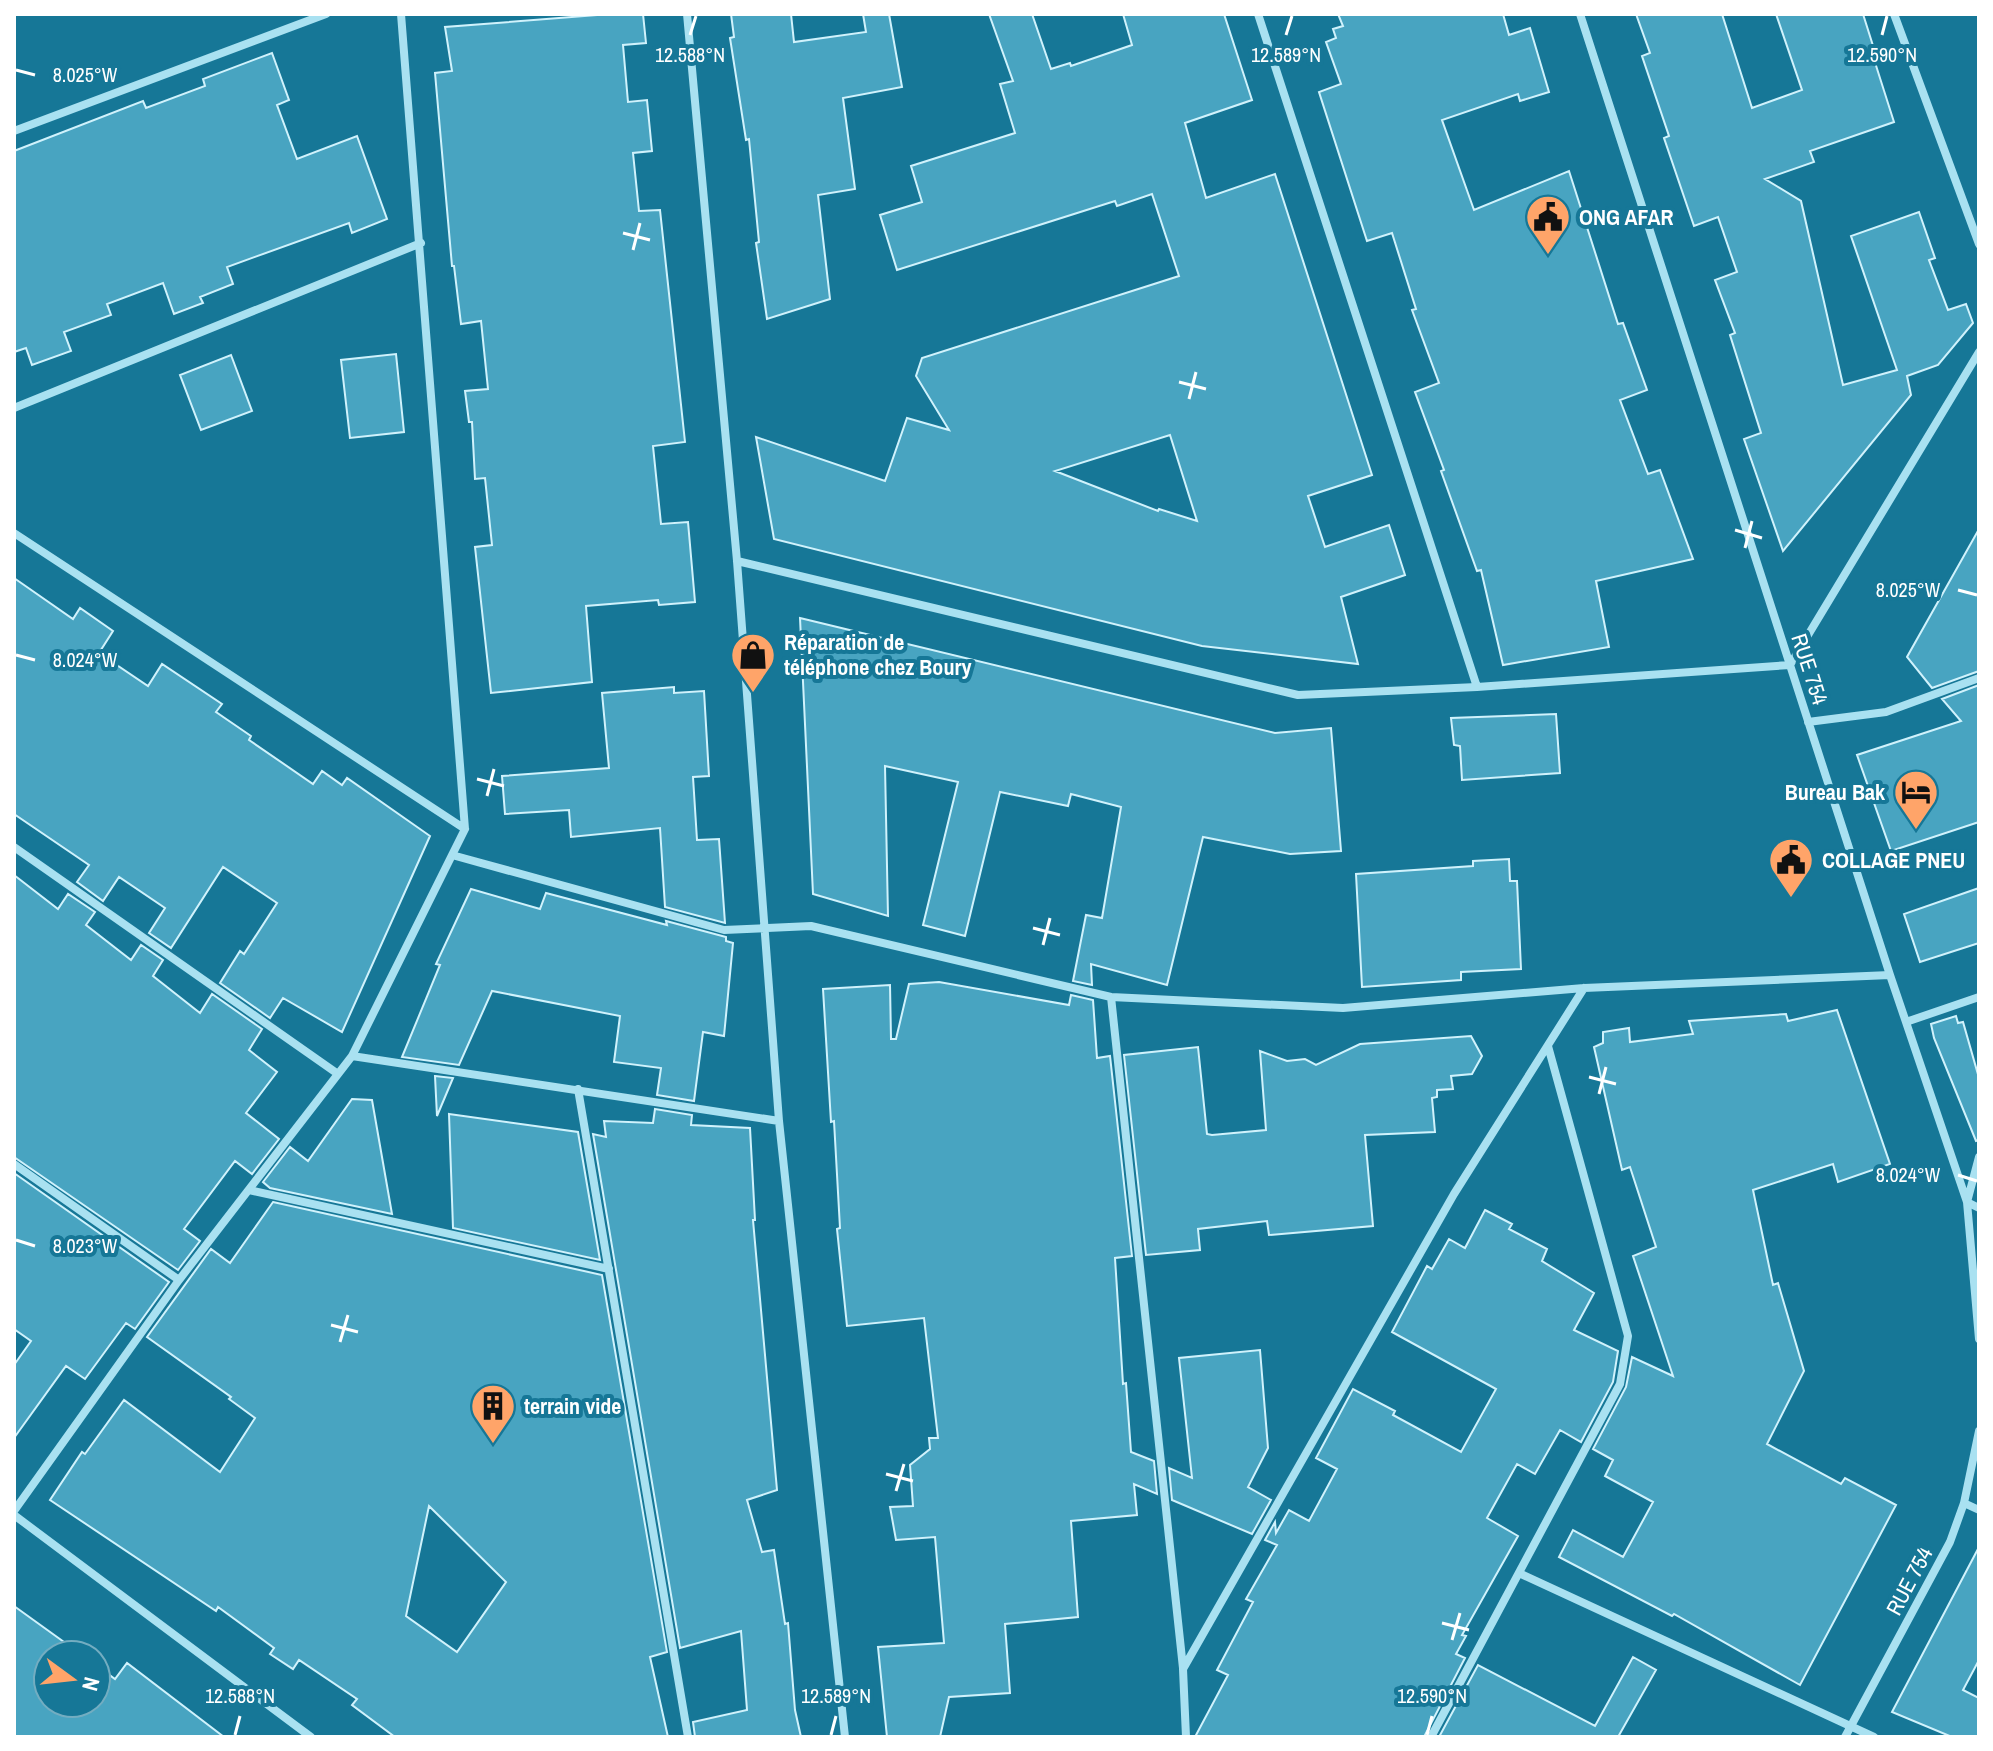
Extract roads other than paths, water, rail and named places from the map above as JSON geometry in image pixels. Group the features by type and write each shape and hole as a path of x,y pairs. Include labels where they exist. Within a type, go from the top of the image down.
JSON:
{"street":[{"path":"14,131 326,14"},
{"path":"311,1737 14,1513 179,1280 352,1056 465,829 401,14"},
{"path":"687,14 737,561 779,1121 846,1735"},
{"path":"1258,14 1477,687"},
{"name":"RUE 754","path":"1580,14 1890,975 1967,1202 1979,1339"},
{"path":"1894,14 1979,244"},
{"path":"14,408 421,243"},
{"path":"737,561 1298,695 1477,687 1790,665 1979,352"},
{"path":"14,533 465,829"},
{"path":"1808,722 1886,712 1979,678"},
{"path":"14,847 338,1074"},
{"path":"452,855 724,930 811,926 1111,997 1343,1008 1584,988 1890,975"},
{"path":"1183,1669 1454,1194 1584,988"},
{"path":"1111,997 1183,1669 1186,1737"},
{"path":"1906,1022 1979,997"},
{"path":"1431,1737 1620,1384 1628,1336 1548,1046"},
{"path":"352,1056 779,1121"},
{"path":"578,1089 688,1737"},
{"path":"1979,1157 1967,1202 1979,1208"},
{"path":"14,1164 179,1280"},
{"path":"249,1190 609,1269"},
{"name":"RUE 754","path":"1845,1737 1950,1542 1964,1503 1979,1431"},
{"path":"1964,1503 1979,1510"},
{"path":"1519,1573 1874,1737"}],"place":[{"name":"ONG AFAR","path":"1548,256"},
{"name":"Réparation de téléphone chez Boury","path":"753,694"},
{"name":"Bureau Bak","path":"1916,831"},
{"name":"COLLAGE PNEU","path":"1791,899"},
{"name":"terrain vide","path":"493,1445"}]}
